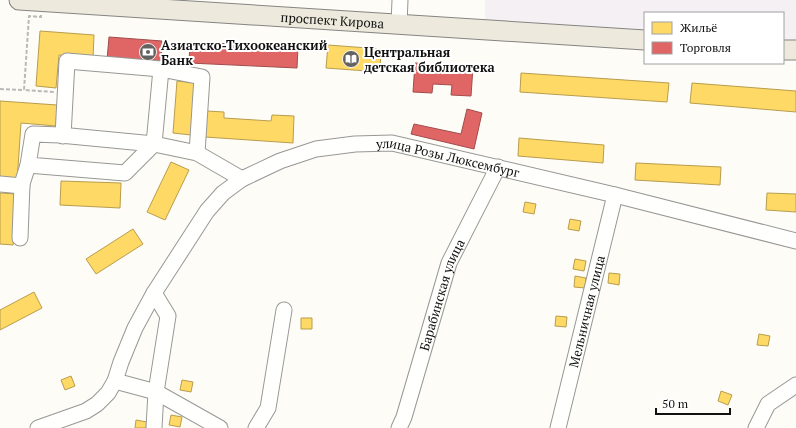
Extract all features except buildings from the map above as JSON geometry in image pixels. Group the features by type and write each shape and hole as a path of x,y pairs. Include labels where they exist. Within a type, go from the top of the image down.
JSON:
{"main road":[{"name":"проспект Кирова","path":"19,0 146,4 399,24 644,40"},
{"path":"784,50 796,50"}],"street":[{"path":"399,24 400,0"},
{"path":"63,136 67,61 160,69 202,77 197,153"},
{"path":"28,165 125,173 154,144 160,69"},
{"path":"20,238 22,186 28,165 32,134 154,144 197,153 242,179"},
{"name":"улица Розы Люксембург","path":"38,428 86,411 97,404 108,393 115,381 132,335 154,293 207,211 223,193 242,179 280,161 316,149 355,144 392,143 615,195 796,241"},
{"name":"Барабинская улица","path":"399,428 404,417 449,263 498,167"},
{"path":"0,184 22,186"},
{"name":"Мельничная улица","path":"558,428 615,195"},
{"path":"154,293 168,316 156,392 154,428"},
{"path":"256,428 268,408 284,310"},
{"path":"115,381 156,392 220,428"},
{"path":"756,428 768,404 796,385"}],"path":[{"path":"24,90 29,16 41,17"},
{"path":"0,89 66,93"}],"shaded area":[{"path":"485,0 796,0 796,41 784,40 784,12 644,12 644,31 485,21"}],"place":[{"name":"Азиатско-Тихоокеанский Банк","path":"148,52"},
{"name":"Центральная детская библиотека","path":"351,59"}]}
